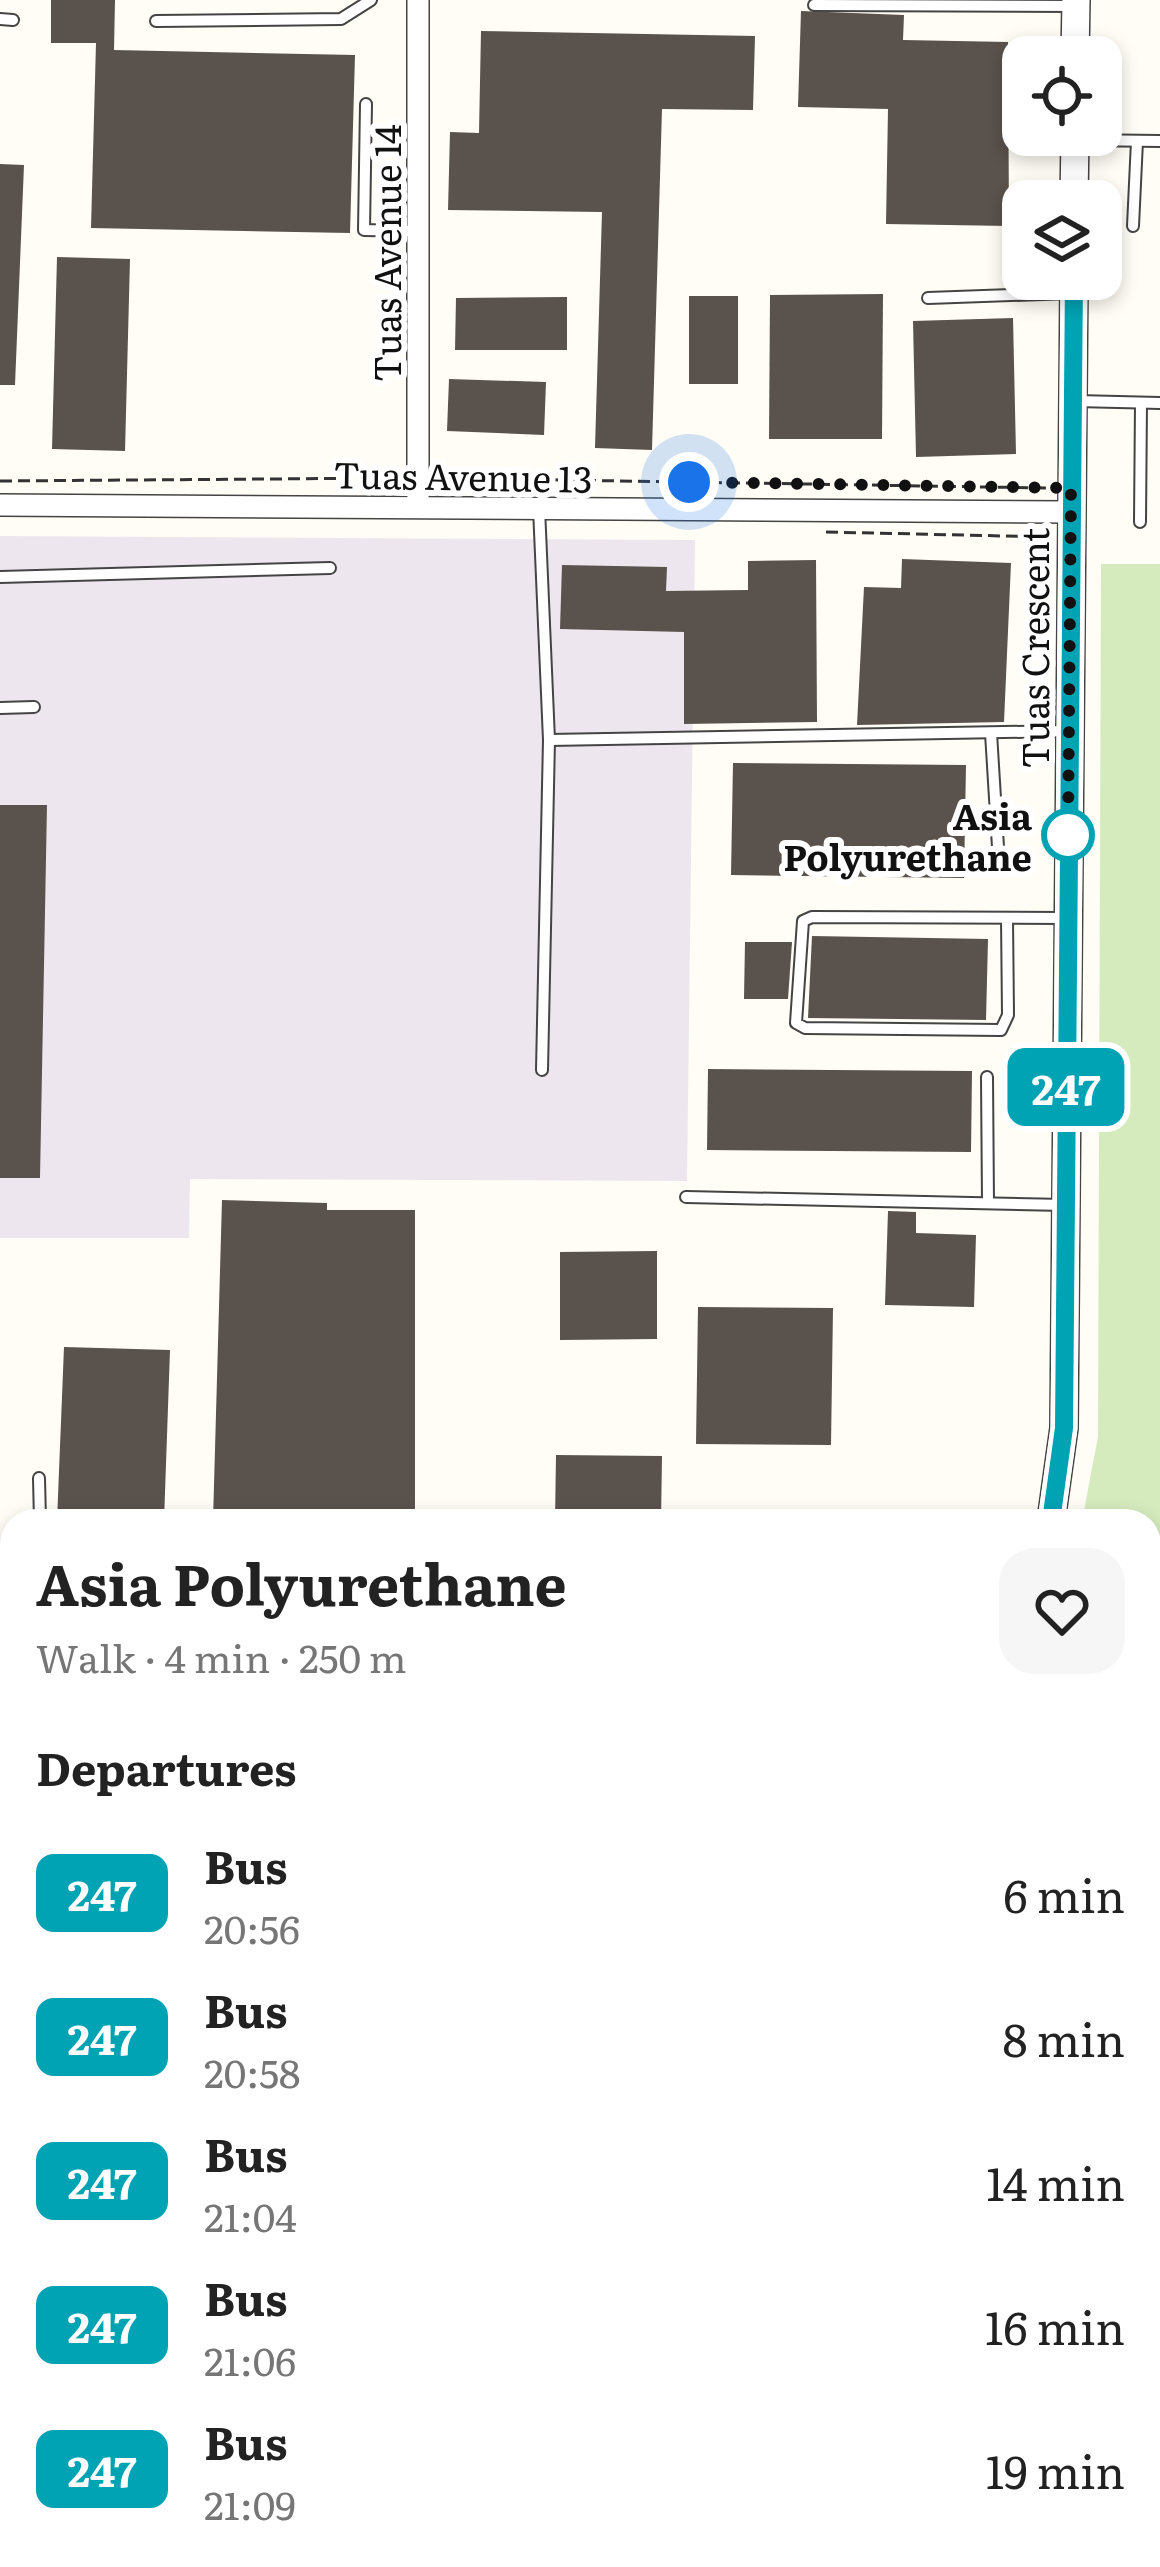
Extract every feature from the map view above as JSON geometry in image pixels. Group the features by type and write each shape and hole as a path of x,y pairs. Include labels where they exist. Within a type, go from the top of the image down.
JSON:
{"street":[{"name":"Tuas Avenue 14","path":"418,0 418,507"},
{"path":"1075,36 1076,3"},
{"name":"Tuas Crescent","path":"1053,1509 1064,1428 1074,905 1069,731 1074,300"},
{"name":"Tuas Avenue 13","path":"0,505 539,508 1070,500"}],"lane":[{"path":"156,21 341,19 371,0"},
{"path":"814,5 1076,3"},
{"path":"366,104 364,230 417,231"},
{"path":"1122,140 1160,141"},
{"path":"1133,226 1137,141"},
{"path":"928,298 1002,292"},
{"path":"1073,400 1160,403"},
{"path":"1140,522 1142,403"},
{"path":"539,508 549,740 542,1070"},
{"path":"0,578 329,568"},
{"path":"0,708 34,707"},
{"path":"549,740 1069,731"},
{"path":"991,733 998,847"},
{"path":"1007,918 1008,1015 1001,1030 805,1028 796,1023 803,920 1007,918 1074,905"},
{"path":"987,1077 988,1203"},
{"path":"686,1198 1065,1204"},
{"path":"39,1478 40,1509"}],"path":[{"path":"0,481 417,478 1070,500"}],"shaded area":[{"path":"0,536 695,540 687,1181 190,1179 189,1238 0,1238"}],"green space":[{"path":"1101,564 1160,564 1160,1509 1084,1509 1098,1437"}],"building":[{"path":"51,0 115,0 114,50 355,55 350,233 91,228 96,43 51,43"},
{"path":"801,11 904,15 903,40 1002,42 1002,156 1009,156 1009,180 1002,180 1002,226 886,224 888,109 798,107"},
{"path":"481,31 755,36 753,110 662,109 652,450 595,448 602,212 448,210 450,132 479,133"},
{"path":"0,164 24,165 15,385 0,385"},
{"path":"57,257 130,259 125,451 52,449"},
{"path":"883,294 882,439 769,439 770,295"},
{"path":"689,296 738,296 738,384 689,384"},
{"path":"567,297 567,350 455,350 456,298"},
{"path":"1013,318 1016,454 916,457 913,321"},
{"path":"449,379 546,382 544,435 447,431"},
{"path":"902,559 1011,563 1004,722 857,725 864,587 901,588"},
{"path":"816,560 817,722 684,724 684,632 560,629 562,565 667,567 666,591 748,590 748,561"},
{"path":"733,763 966,765 964,878 731,875"},
{"path":"0,805 47,805 40,1178 0,1178"},
{"path":"812,936 988,939 986,1020 808,1018"},
{"path":"745,942 792,942 788,999 744,999"},
{"path":"708,1069 972,1071 971,1152 707,1150"},
{"path":"222,1200 327,1203 327,1210 415,1210 415,1509 213,1509"},
{"path":"888,1211 916,1212 916,1233 976,1235 974,1307 885,1305"},
{"path":"657,1251 657,1339 560,1340 560,1252"},
{"path":"698,1307 833,1308 831,1445 696,1444"},
{"path":"64,1347 170,1350 164,1509 57,1509"},
{"path":"556,1455 662,1456 661,1509 555,1509"}],"bus line":[{"name":"247","path":"1054,1509 1064,1428 1074,300"}],"place":[{"name":"Asia Polyurethane","path":"1068,835"}],"route":[{"path":"689,482 1071,488 1068,835"}]}
